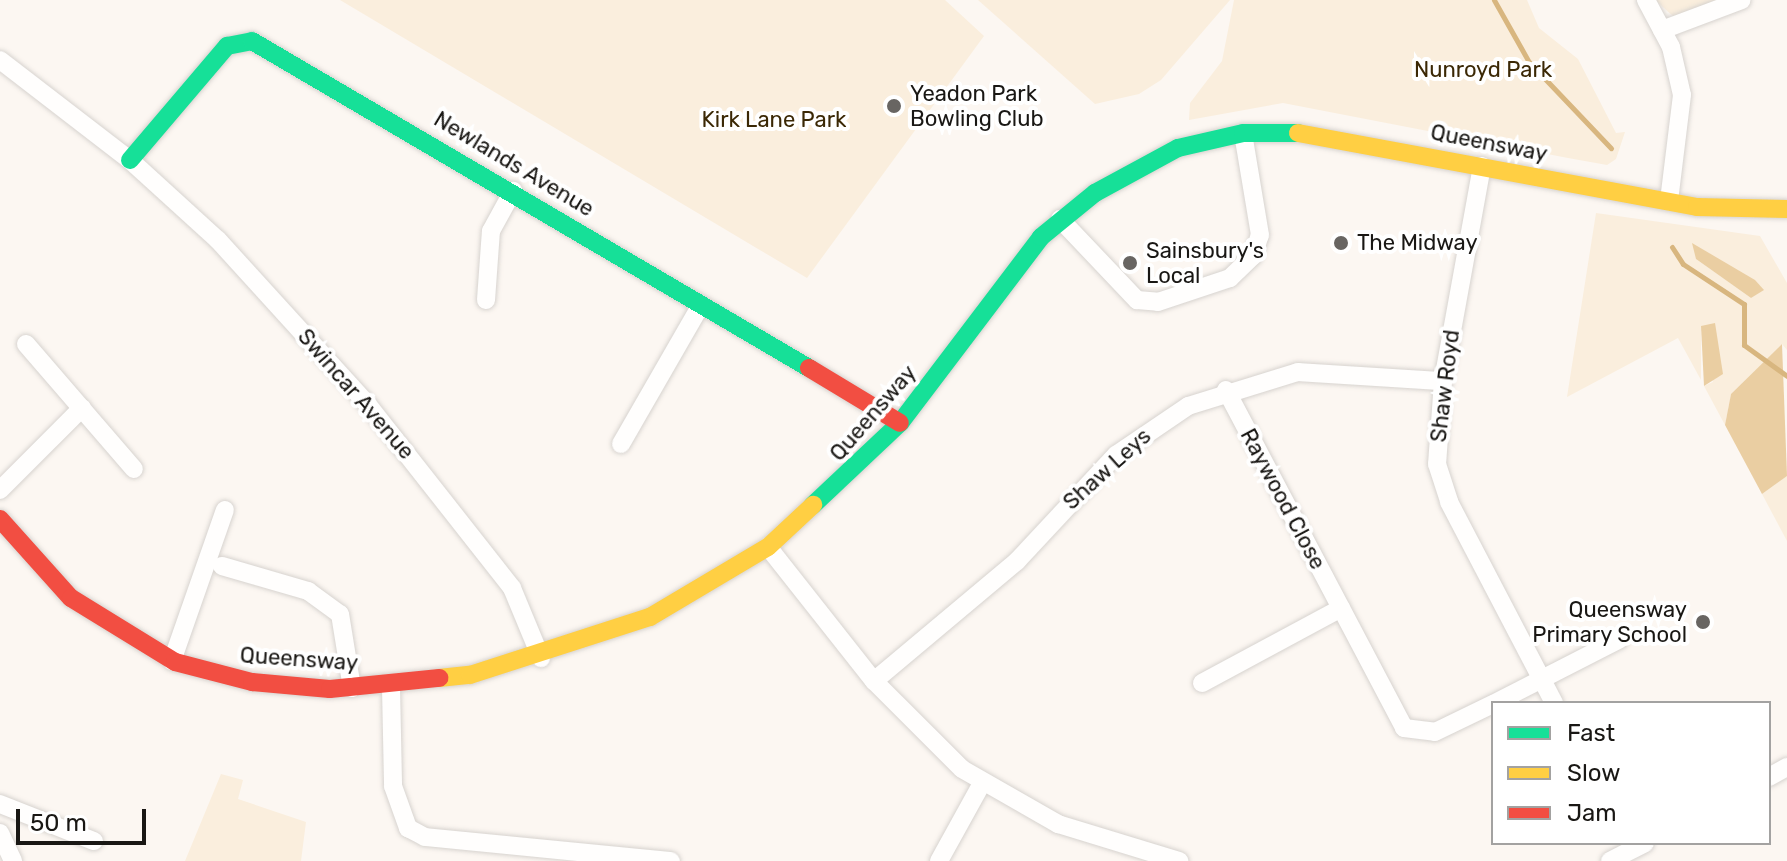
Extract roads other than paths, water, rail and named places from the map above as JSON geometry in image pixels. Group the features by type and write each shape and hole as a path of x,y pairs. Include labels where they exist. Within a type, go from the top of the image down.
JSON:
{"street":[{"path":"1646,0 1679,74 1684,124 1669,201"},
{"path":"1662,30 1742,0"},
{"name":"Newlands Avenue","path":"130,160 227,46 252,41 513,191 900,423"},
{"name":"Swincar Avenue","path":"0,60 130,160 218,240 439,489 512,588 541,658"},
{"path":"1060,219 1137,300 1158,302 1230,278 1253,256 1260,235 1243,133"},
{"name":"Queensway","path":"0,519 71,598 106,626 172,661 252,682 352,688 391,687 541,658 650,617 768,547 900,423 996,288 1060,219 1156,157 1243,133 1306,133 1669,201 1787,209"},
{"name":"Shaw Royd","path":"1482,166 1443,381 1440,481 1553,701"},
{"path":"486,300 491,231 513,191"},
{"path":"621,444 701,305"},
{"path":"26,344 134,469"},
{"name":"Shaw Leys","path":"874,681 1017,561 1116,455 1160,422 1226,390 1328,370 1443,381"},
{"name":"Raywood Close","path":"1226,390 1404,728 1435,732 1491,704"},
{"path":"0,490 82,408"},
{"path":"172,661 225,510"},
{"path":"768,547 874,681 982,783 1058,824 1179,861"},
{"path":"222,566 308,591 340,614 352,688"},
{"path":"1202,683 1341,608"},
{"path":"1542,680 1620,639"},
{"name":"Raywood Close","path":"1498,701 1542,680"},
{"path":"391,687 393,786 408,828 425,837 671,861"},
{"path":"939,861 982,783"},
{"path":"0,804 94,841"},
{"path":"0,833 13,861"},
{"path":"1610,861 1636,845"}],"waterway":[{"path":"1494,0 1529,62 1611,148"},
{"path":"1672,247 1683,264 1744,304 1744,345 1787,376"}],"place":[{"name":"Yeadon Park Bowling Club","path":"894,106"},
{"name":"The Midway","path":"1341,243"},
{"name":"Sainsbury's Local","path":"1130,263"},
{"name":"Queensway Primary School","path":"1703,622"}],"park label":[{"name":"Nunroyd Park","path":"1483,70"},
{"name":"Kirk Lane Park","path":"774,120"}]}
